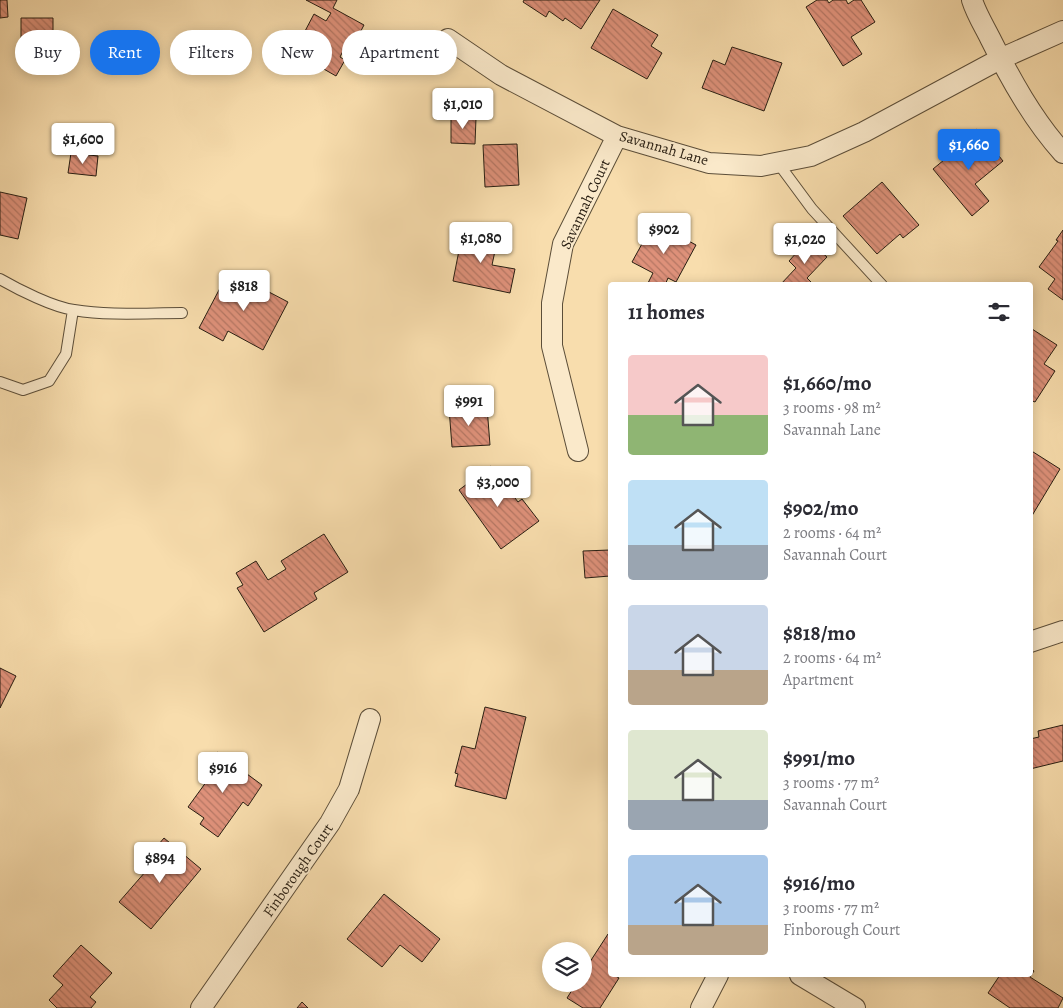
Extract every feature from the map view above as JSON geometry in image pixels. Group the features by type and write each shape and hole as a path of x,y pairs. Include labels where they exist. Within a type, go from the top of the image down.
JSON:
{"street":[{"path":"972,0 1000,59 1052,141 1063,153"},
{"name":"Savannah Lane","path":"457,45 501,75 617,136 709,163 761,166 811,156 864,132 1000,59 1063,31"},
{"name":"Savannah Court","path":"578,450 552,346 552,303 563,244 617,136"},
{"path":"1033,641 1063,630"},
{"name":"Finborough Court","path":"201,1008 330,824 349,789 370,719"},
{"path":"701,1008 717,977"},
{"path":"803,977 855,1008"}],"lane":[{"path":"778,163 812,209 879,282"},
{"path":"0,279 42,299 73,310 112,313 182,312"},
{"path":"0,382 23,390 48,381 66,354 73,310"}],"building":[{"path":"0,0 7,0 8,17 0,18"},
{"path":"306,0 337,0 333,8 364,25 361,30 342,30 342,53 340,57 342,58 342,65 336,76 332,74 332,30 306,30 314,14 326,21 331,13"},
{"path":"524,0 600,0 581,29 565,18 563,21 549,11 546,17 523,2"},
{"path":"817,0 827,0 829,3 833,0 846,0 848,4 854,0 861,0 875,22 851,37 862,54 843,66 806,7"},
{"path":"613,9 658,35 651,46 662,53 647,79 591,48"},
{"path":"21,18 53,18 53,30 21,30"},
{"path":"732,47 782,63 764,111 702,88 713,60 725,65"},
{"path":"451,117 476,118 475,144 451,143"},
{"path":"977,129 1003,161 975,184 989,201 972,216 933,169 961,146 959,144"},
{"path":"517,144 519,185 485,187 483,145"},
{"path":"71,153 98,156 96,176 68,173"},
{"path":"882,182 919,225 903,238 900,234 877,254 843,216"},
{"path":"0,192 27,198 18,239 0,235"},
{"path":"654,222 696,245 676,282 668,278 666,282 648,282 653,273 632,262"},
{"path":"463,230 498,237 492,265 515,269 510,293 453,281"},
{"path":"1063,230 1063,300 1048,289 1055,279 1039,267 1058,241 1056,240"},
{"path":"808,240 827,257 807,278 811,282 783,282 796,268 789,261"},
{"path":"229,271 288,302 263,350 228,331 223,341 199,328"},
{"path":"1033,330 1057,345 1044,364 1055,371 1035,402 1033,401"},
{"path":"487,407 490,445 452,447 449,408"},
{"path":"1033,452 1060,469 1033,514"},
{"path":"491,466 518,502 522,499 539,521 501,549 459,490"},
{"path":"324,534 348,572 314,593 317,599 264,632 237,588 243,585 236,573 256,561 268,580 286,569 281,561"},
{"path":"608,550 608,576 585,578 583,551"},
{"path":"0,668 16,676 0,708"},
{"path":"485,707 526,717 506,799 455,786 458,774 455,773 462,746 475,749"},
{"path":"1063,725 1063,761 1033,768 1033,738 1039,737 1038,731"},
{"path":"217,752 262,785 248,806 243,802 218,837 200,824 204,818 188,807 212,774 205,769"},
{"path":"164,838 201,869 151,929 119,902 153,863 147,858"},
{"path":"384,894 440,939 422,962 400,945 382,967 347,939"},
{"path":"608,934 608,977 619,978 600,1008 583,1008 567,998 571,992 592,992 592,959"},
{"path":"81,945 112,973 90,997 96,1002 91,1008 57,1008 49,1000 63,985 53,976"},
{"path":"999,977 1030,977 1063,998 1058,1008 1010,1008 988,993"},
{"path":"302,1002 308,1008 297,1008"}]}
